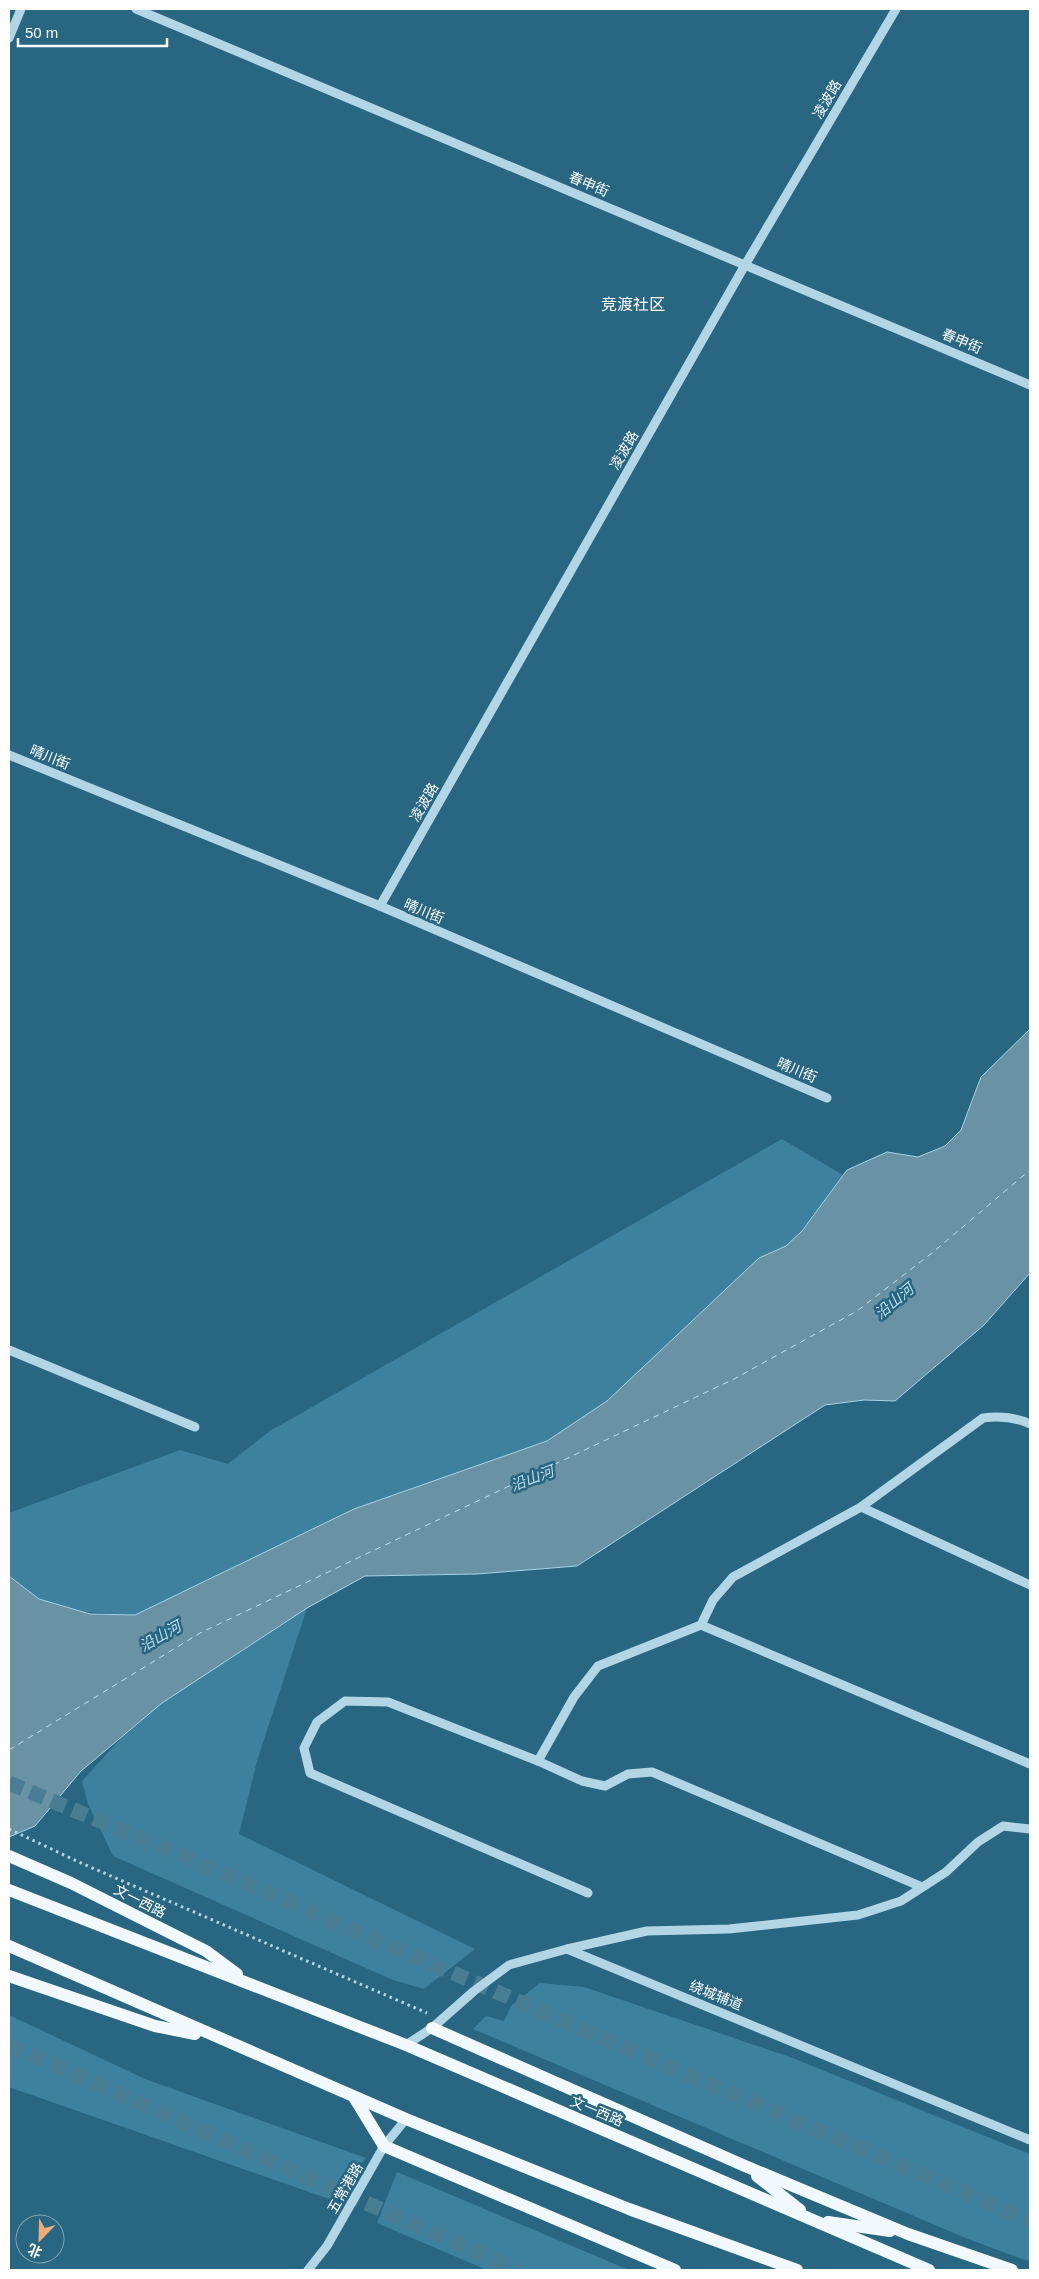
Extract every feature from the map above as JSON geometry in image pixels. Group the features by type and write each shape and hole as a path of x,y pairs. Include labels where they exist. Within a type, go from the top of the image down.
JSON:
{"main road":[{"name":"文一西路","path":"9,1856 71,1883 206,1951 251,1984"},
{"name":"文一西路","path":"9,1890 406,2044 929,2270"},
{"path":"9,1946 406,2120 628,2209 797,2270"},
{"path":"9,1976 155,2026 219,2039"},
{"path":"436,2024 745,2166 908,2234 1012,2270"},
{"path":"354,2097 384,2146 675,2270"},
{"path":"745,2166 812,2220 908,2234"}],"street":[{"path":"9,38 21,9"},
{"name":"春申街","path":"136,9 1030,385"},
{"name":"凌波路","path":"380,906 745,265 896,9"},
{"name":"晴川街","path":"9,755 380,906 827,1098"},
{"path":"9,1350 196,1427"},
{"path":"538,1760 574,1697 598,1666 701,1625 713,1600 733,1577 861,1507 982,1418 998,1416 1022,1420 1030,1424"},
{"path":"861,1507 1030,1585"},
{"path":"701,1625 1030,1764"},
{"path":"588,1893 310,1773 304,1748 318,1722 345,1701 388,1702 538,1760 582,1781 605,1786 628,1774 652,1772 922,1887"},
{"path":"406,2044 436,2024 474,1991 509,1965 567,1949 648,1932 729,1929 858,1915 901,1901 946,1872 978,1842 1003,1826 1030,1829"},
{"name":"绕城辅道","path":"567,1949 1030,2140"},
{"name":"五常港路","path":"308,2270 326,2246 384,2146 406,2120"}],"path":[{"path":"9,1829 90,1867 407,2004 436,2024"}],"shaded area":[{"path":"782,1139 843,1175 802,1231 786,1246 759,1258 607,1401 547,1441 354,1509 135,1615 84,1612 39,1599 9,1576 9,1513 180,1450 228,1464 270,1431"},
{"path":"307,1608 257,1761 239,1834 475,1949 424,1989 393,1980 113,1856 88,1804 82,1781 122,1737 162,1703"},
{"path":"540,1983 584,1987 790,2057 1030,2154 1030,2262 968,2239 473,2029 486,2016 504,2021 511,2006"},
{"path":"9,2015 145,2079 366,2158 329,2199 9,2087"},
{"path":"397,2172 629,2270 487,2270 377,2223"}],"water":[{"name":"沿山河","path":"1030,1029 1030,1273 984,1325 895,1401 864,1400 825,1405 577,1566 477,1574 365,1576 307,1608 162,1703 81,1771 35,1826 9,1837 9,1576 39,1599 90,1614 135,1615 354,1509 547,1441 607,1401 759,1258 786,1246 802,1231 847,1170 887,1152 918,1157 945,1146 961,1130 981,1077"}],"ferry route":[{"path":"9,1750 200,1633 734,1379 857,1311 932,1253 1030,1170"}],"tunnel":[{"path":"9,1783 165,1848 663,2064 1030,2220"},
{"path":"9,2045 518,2270"}],"district":[{"name":"竞渡社区","path":"633,304"}]}
